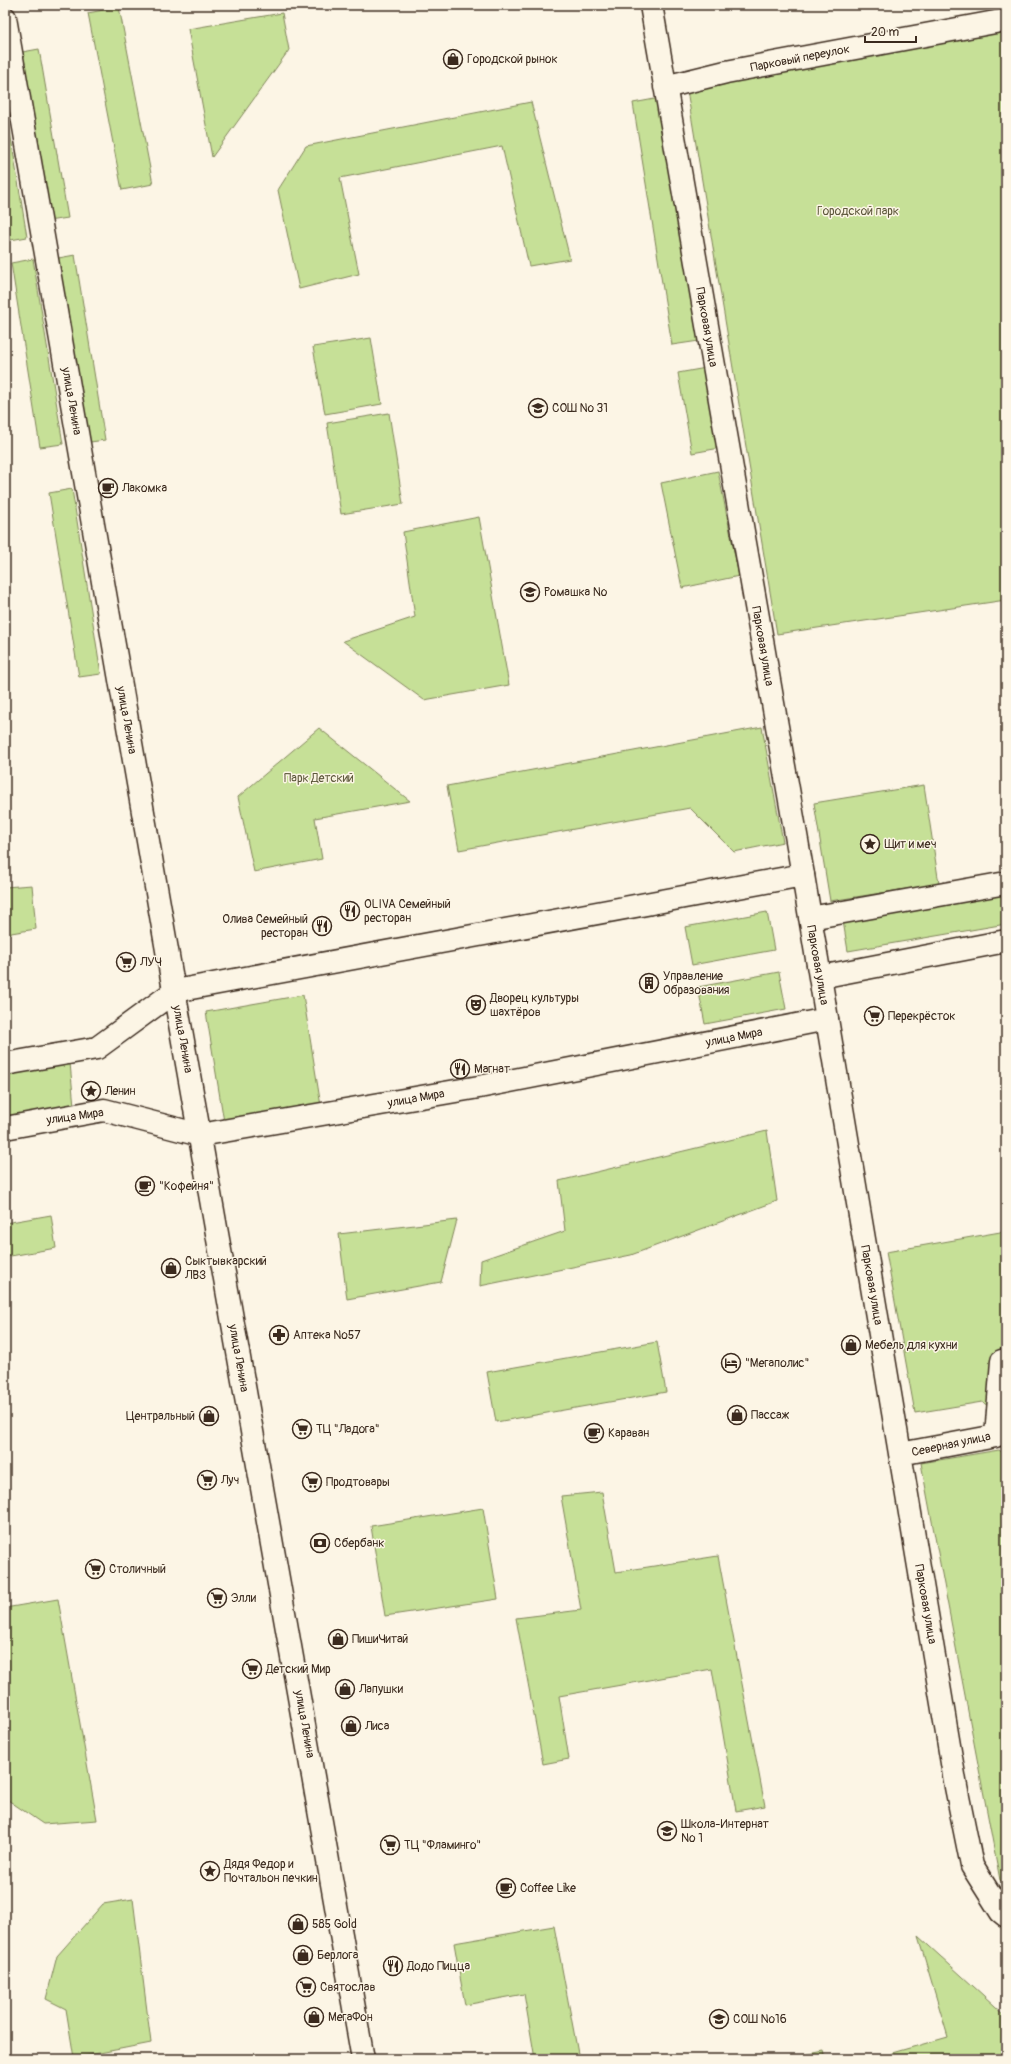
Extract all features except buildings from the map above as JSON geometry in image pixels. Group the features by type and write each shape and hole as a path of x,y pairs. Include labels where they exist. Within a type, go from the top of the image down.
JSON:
{"main road":[{"name":"Парковая улица","path":"651,5 803,875 900,1454 972,1866 1001,1912 1006,1916"},
{"name":"улица Ленина","path":"5,18 200,1136 364,2059"},
{"name":"Парковый переулок","path":"665,87 726,72 1006,20"},
{"path":"5,1064 97,1048 175,991 803,875"},
{"path":"810,918 1006,883"},
{"path":"820,977 1006,941"},
{"name":"улица Мира","path":"5,1128 104,1110 200,1136 479,1087 827,1019"},
{"name":"Северная улица","path":"900,1454 996,1436 1002,1361 1006,1360"}],"green space":[{"path":"119,7 153,184 122,190 88,13"},
{"path":"282,13 289,50 212,157 188,29"},
{"name":"Городской парк","path":"1006,31 1006,600 777,634 687,90"},
{"path":"39,49 68,218 48,221 17,53"},
{"path":"660,98 699,341 672,345 633,103"},
{"path":"5,101 27,237 5,241"},
{"path":"531,102 570,259 529,266 502,146 340,178 359,274 299,289 278,190 306,146"},
{"path":"75,255 105,440 83,443 53,259"},
{"path":"33,259 63,444 40,447 11,263"},
{"path":"371,338 382,404 325,414 313,347"},
{"path":"706,368 720,448 692,453 678,373"},
{"path":"389,413 403,504 341,514 327,423"},
{"path":"718,471 739,576 682,588 661,483"},
{"path":"72,489 101,674 79,677 49,493"},
{"path":"479,517 509,685 424,700 343,641 415,617 403,532"},
{"path":"762,727 783,842 734,852 690,808 459,850 447,786"},
{"name":"Парк Детский","path":"319,728 410,801 315,818 322,859 254,872 238,797"},
{"path":"924,785 939,884 830,901 814,803"},
{"path":"32,885 36,929 5,934 5,887"},
{"path":"1006,893 1006,924 848,951 843,921"},
{"path":"767,912 774,950 692,965 685,927"},
{"path":"779,972 786,1009 705,1024 698,987"},
{"path":"303,995 321,1106 224,1122 206,1012"},
{"path":"70,1063 74,1106 5,1118 5,1074"},
{"path":"767,1131 777,1201 631,1255 480,1286 481,1260 565,1231 559,1181"},
{"path":"51,1215 56,1248 5,1257 5,1223"},
{"path":"457,1220 441,1282 347,1299 339,1234"},
{"path":"1006,1231 1006,1417 982,1402 915,1413 886,1252"},
{"path":"657,1342 666,1392 496,1422 487,1372"},
{"path":"999,1450 1006,1455 1006,1886 1000,1880 921,1463"},
{"path":"602,1492 616,1572 718,1556 765,1806 736,1811 712,1669 559,1696 569,1759 543,1764 516,1618 581,1610 561,1496"},
{"path":"483,1508 498,1599 385,1616 371,1526"},
{"path":"58,1599 97,1820 43,1824 5,1798 5,1608"},
{"path":"133,1899 151,2043 74,2058 66,2009 46,1999 57,1956 103,1904"},
{"path":"554,1926 579,2059 535,2059 524,1994 465,2005 454,1943"},
{"path":"918,1936 1006,2016 1006,2059 899,2059 892,2053 948,2037"},
{"path":"824,2051 826,2059 790,2059 790,2058"}],"place":[{"name":"Городской рынок","path":"453,59"},
{"name":"СОШ № 31","path":"538,408"},
{"name":"Лакомка","path":"108,488"},
{"name":"Ромашка №","path":"530,592"},
{"name":"Щит и меч","path":"870,844"},
{"name":"OLIVA Семейный ресторан","path":"350,911"},
{"name":"Олива Семейный ресторан","path":"322,926"},
{"name":"ЛУЧ","path":"126,962"},
{"name":"Управление Образования","path":"649,983"},
{"name":"Дворец культуры шахтёров","path":"476,1005"},
{"name":"Перекрёсток","path":"874,1016"},
{"name":"Магнат","path":"460,1069"},
{"name":"Ленин","path":"91,1091"},
{"name":"\"Кофейня\"","path":"145,1186"},
{"name":"Сыктывкарский ЛВЗ","path":"171,1268"},
{"name":"Аптека №57","path":"279,1335"},
{"name":"Мебель для кухни","path":"851,1345"},
{"name":"\"Мегаполис\"","path":"731,1363"},
{"name":"Пассаж","path":"737,1415"},
{"name":"Центральный","path":"209,1416"},
{"name":"ТЦ \"Ладога\"","path":"302,1429"},
{"name":"Караван","path":"594,1433"},
{"name":"Луч","path":"207,1480"},
{"name":"Продтовары","path":"312,1482"},
{"name":"Сбербанк","path":"320,1543"},
{"name":"Столичный","path":"95,1569"},
{"name":"Элли","path":"217,1598"},
{"name":"ПишиЧитай","path":"338,1639"},
{"name":"Детский Мир","path":"252,1669"},
{"name":"Лапушки","path":"345,1689"},
{"name":"Лиса","path":"351,1726"},
{"name":"Школа-Интернат № 1","path":"667,1831"},
{"name":"ТЦ \"Фламинго\"","path":"390,1845"},
{"name":"Дядя Федор и Почтальон печкин","path":"210,1871"},
{"name":"Coffee Like","path":"506,1888"},
{"name":"585 Gold","path":"298,1924"},
{"name":"Берлога","path":"303,1955"},
{"name":"Додо Пицца","path":"393,1966"},
{"name":"Святослав","path":"306,1987"},
{"name":"МегаФон","path":"314,2017"},
{"name":"СОШ №16","path":"719,2019"}]}
